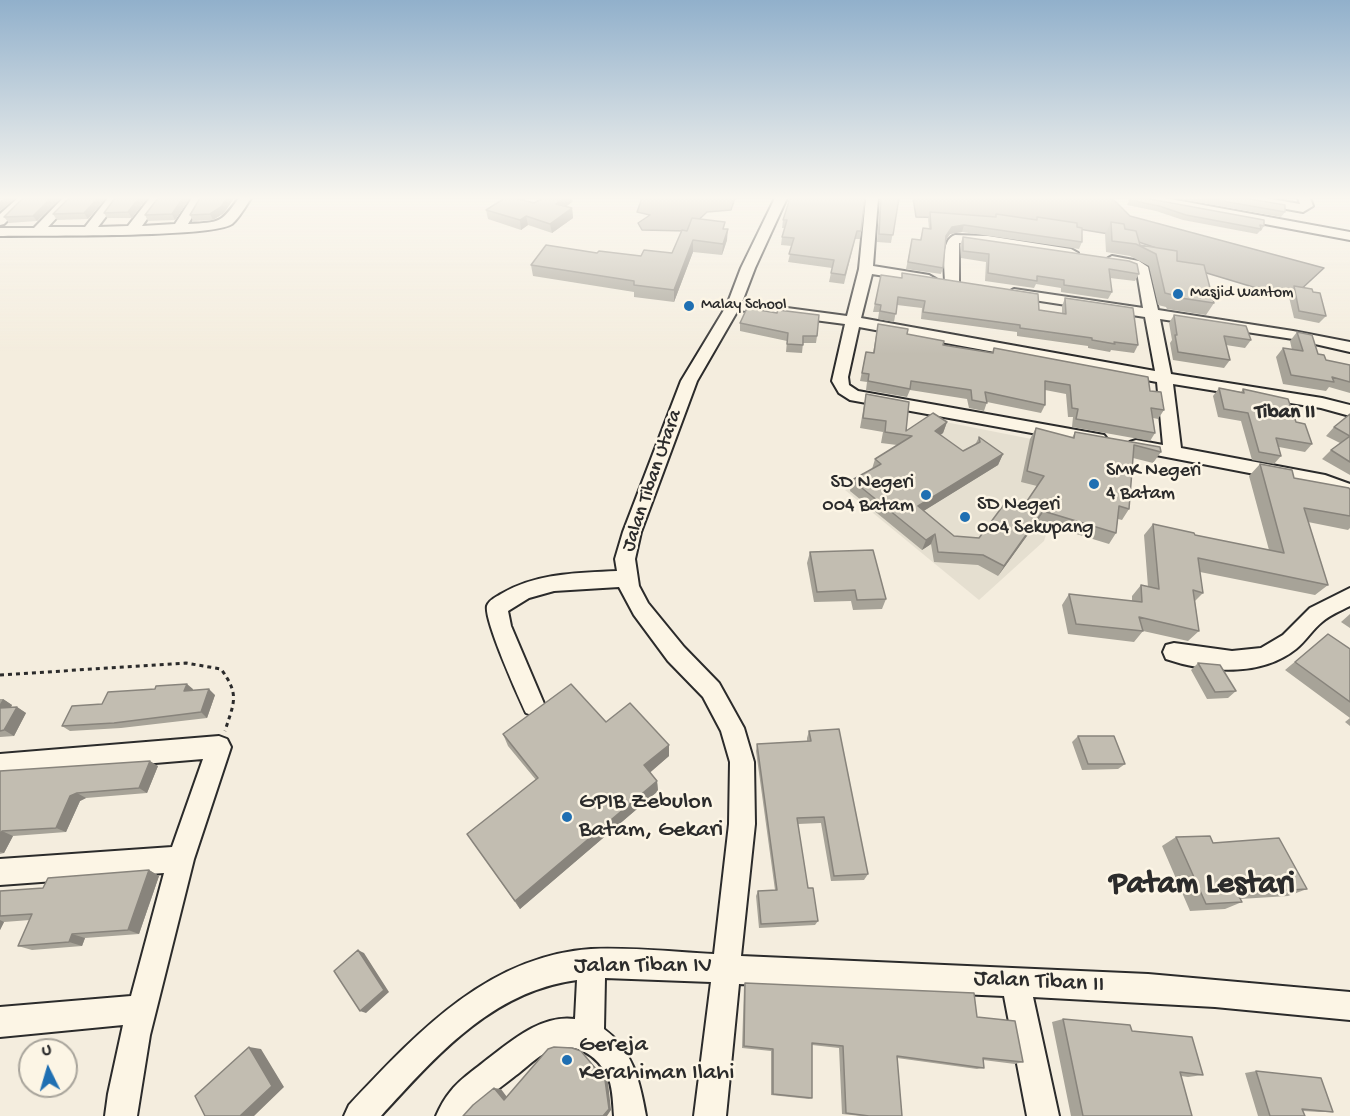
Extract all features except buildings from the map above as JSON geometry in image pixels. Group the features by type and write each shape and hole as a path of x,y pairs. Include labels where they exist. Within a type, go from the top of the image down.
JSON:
{"street":[{"name":"Jalan Tiban Utara","path":"710,1116 742,824 743,780 739,746 711,690 676,654 641,609 627,578 626,560 630,538 681,399 695,369 734,305 756,250"},
{"path":"868,250 866,269 840,377 840,385 848,393 1325,481 1350,490"},
{"path":"866,269 958,284 953,250"},
{"path":"1051,250 1134,264 1141,268 1164,378 1173,453"},
{"path":"998,290 1293,335 1350,347"},
{"path":"734,305 854,321 1164,378 1322,403 1350,411"},
{"path":"534,706 501,626 497,608 523,591 554,583 627,578"},
{"path":"1174,652 1225,660 1246,661 1264,657 1287,645 1315,615 1350,596"},
{"path":"0,765 219,747 181,858 142,1009 123,1094 121,1116"},
{"path":"0,872 181,858"},
{"path":"590,1034 592,963"},
{"name":"Jalan Tiban IV","path":"360,1116 418,1054 456,1019 483,999 528,977 557,968 592,963 727,968"},
{"name":"Jalan Tiban II","path":"727,968 808,975 1015,981 1276,997 1350,1006"},
{"path":"1015,981 1043,1116"},
{"path":"0,1022 142,1009"},
{"path":"452,1116 464,1098 534,1043 560,1033 572,1032 590,1034 607,1049 625,1081 630,1116"}],"path":[{"path":"0,675 186,663 221,669 233,685 234,703 219,747"}],"shaded area":[{"path":"1162,250 1257,250 1324,268 1297,293 1263,290 1180,265"},
{"name":"SD Negeri 004 Sekupang","path":"930,419 1067,446 1059,493 1044,541 979,600 845,490"}],"place":[{"name":"Masjid Wantom","path":"1178,294"},
{"name":"Malay School","path":"689,306"},
{"name":"SMK Negeri 4 Batam","path":"1094,484"},
{"name":"SD Negeri 004 Batam","path":"926,495"},
{"name":"SD Negeri 004 Sekupang","path":"965,517"},
{"name":"GPIB Zebulon Batam, Gekari","path":"567,817"},
{"name":"Gereja Kerahiman Ilahi","path":"567,1060"}],"district":[{"name":"Tiban II","path":"1285,414"},
{"name":"Patam Lestari","path":"1202,886"}]}
